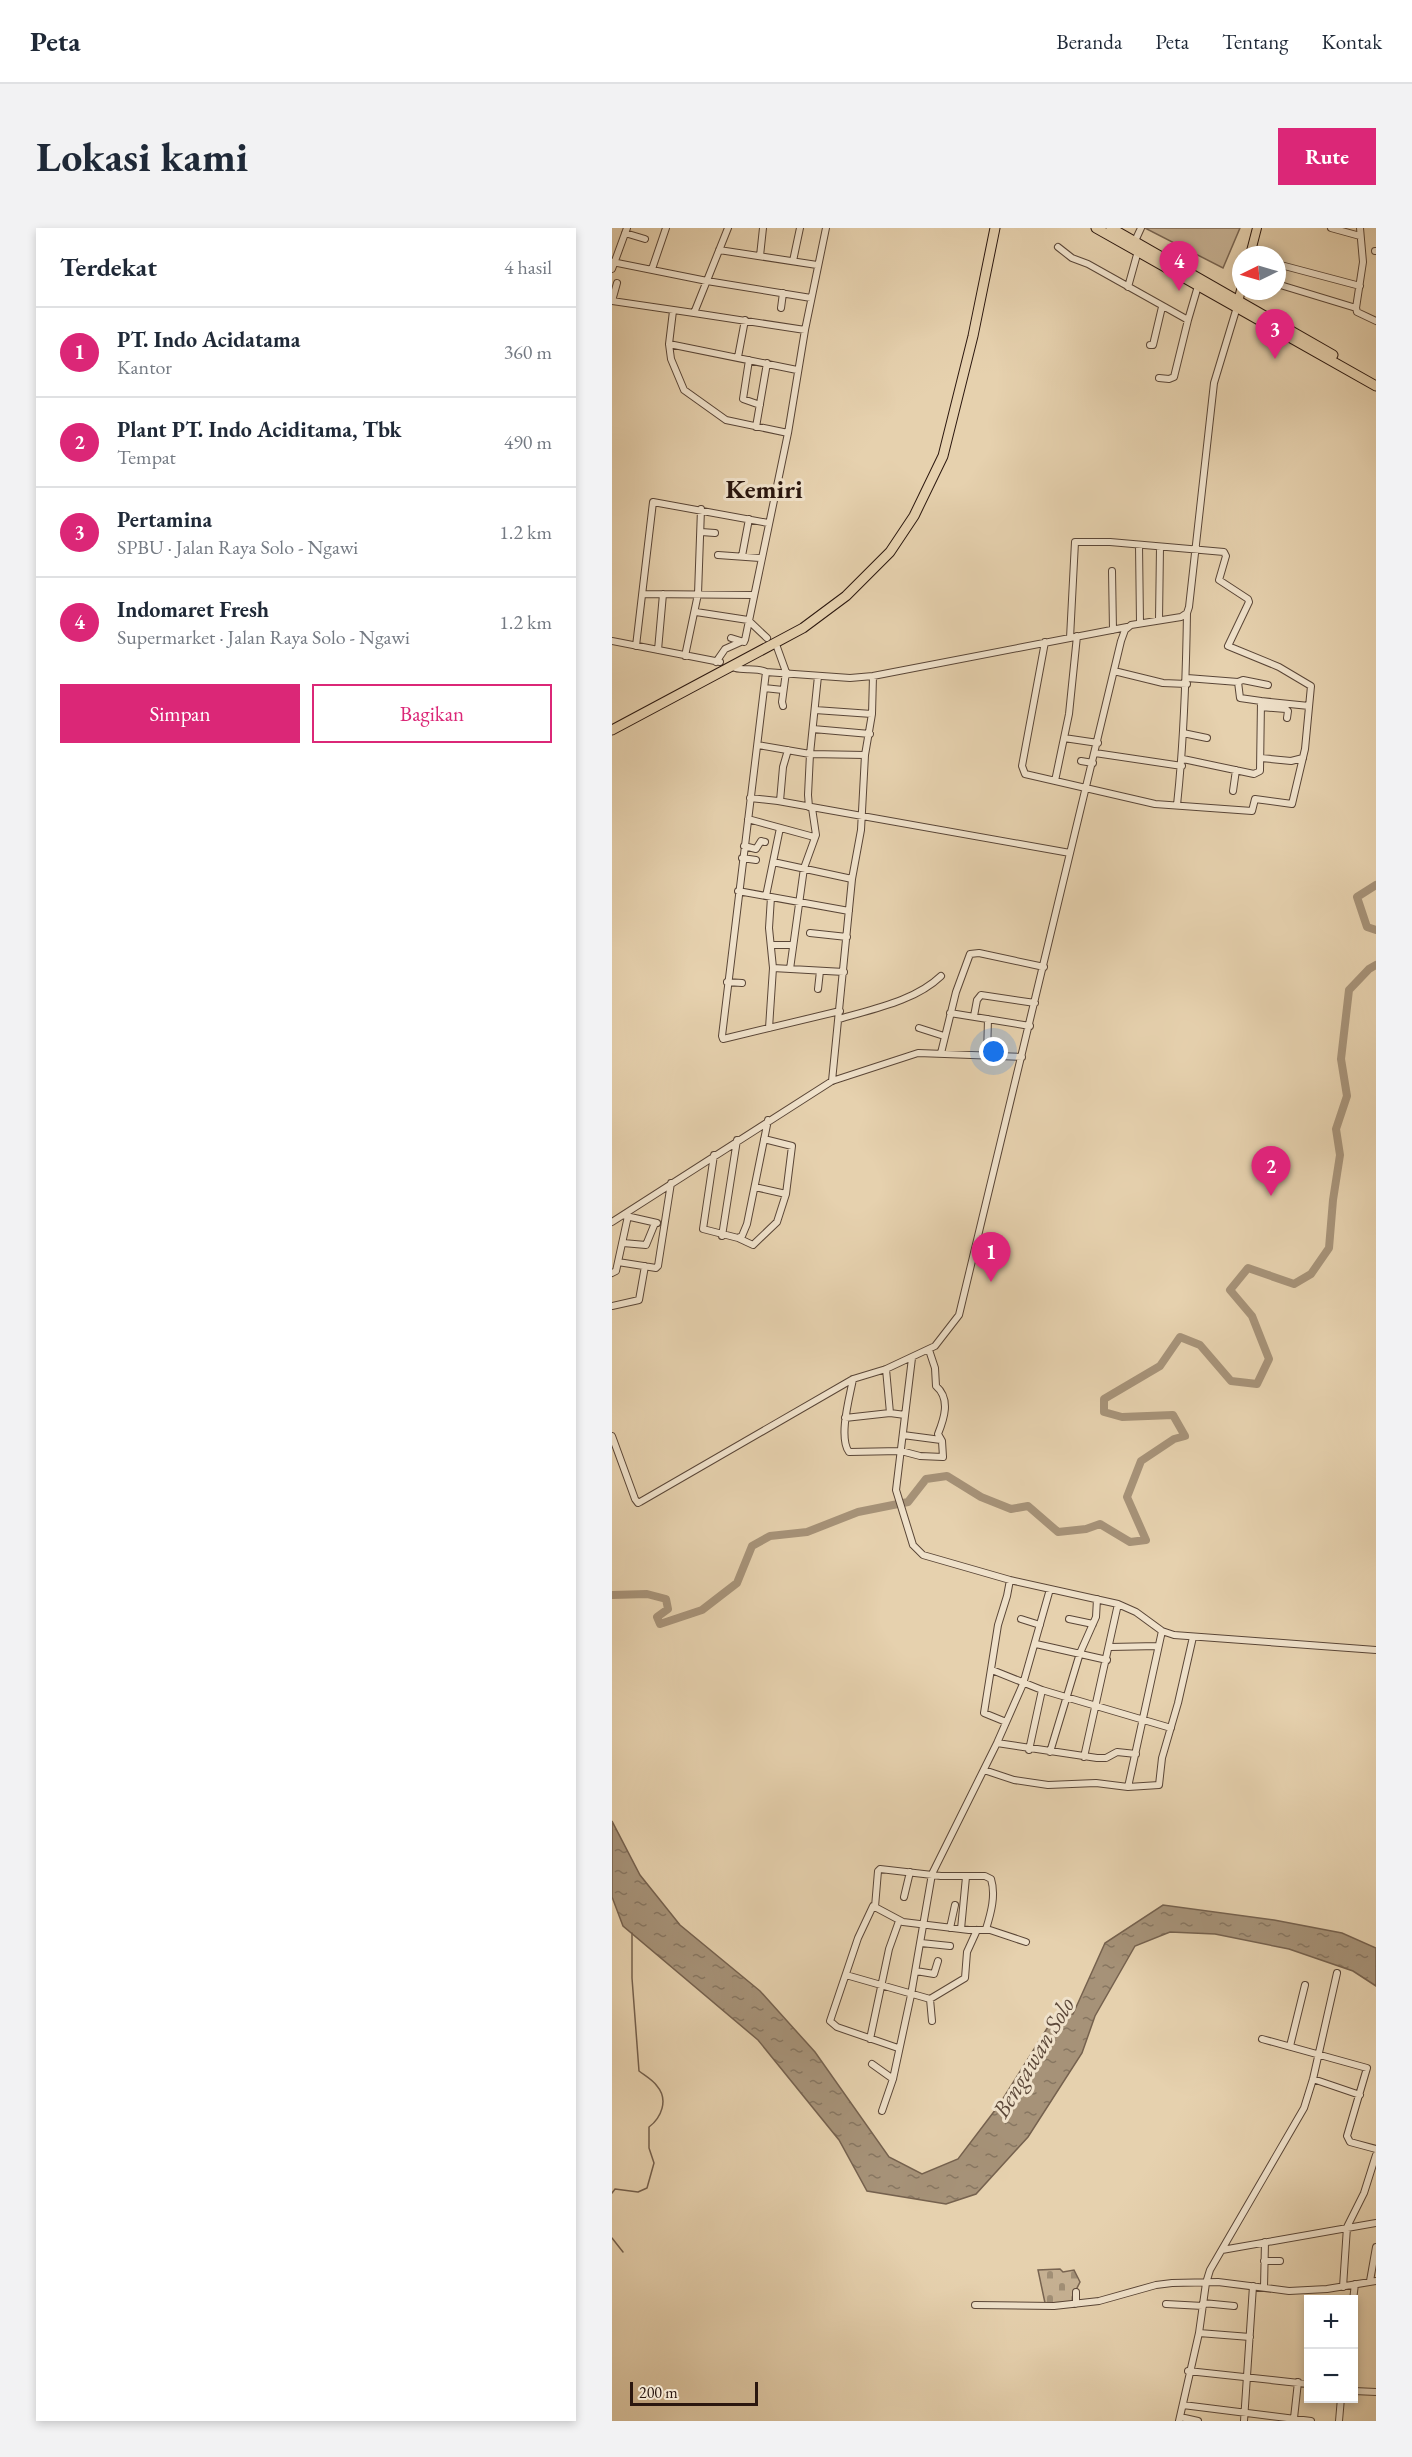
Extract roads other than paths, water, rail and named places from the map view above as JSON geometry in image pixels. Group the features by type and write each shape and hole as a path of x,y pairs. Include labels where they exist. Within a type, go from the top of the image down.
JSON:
{"highway":[{"path":"612,724 804,621 844,591 893,540 922,491 944,438 990,228"},
{"path":"612,730 818,618 862,581 890,552 920,507 944,456 973,336 995,228"},
{"path":"1096,228 1198,286 1238,304 1280,333 1376,386"},
{"path":"1111,228 1238,304 1376,380"}],"main road":[{"path":"1252,246 1257,228"},
{"path":"1238,304 1239,300"}],"street":[{"path":"652,269 666,228"},
{"path":"694,313 728,228"},
{"path":"760,256 763,228"},
{"path":"793,261 800,228"},
{"path":"744,642 788,433 797,370 826,228"},
{"path":"1135,241 1141,228"},
{"path":"1331,228 1360,236"},
{"path":"1360,228 1363,262 1356,308 1357,312 1376,321"},
{"path":"645,239 626,230 613,264 811,298"},
{"path":"1058,247 1072,258 1088,264 1188,320"},
{"path":"719,250 817,265"},
{"path":"1128,288 1138,252"},
{"path":"1286,266 1360,286"},
{"path":"617,283 612,301 805,330"},
{"path":"1159,378 1169,380 1174,377 1198,286"},
{"path":"1286,288 1356,308"},
{"path":"781,308 783,293"},
{"path":"1177,806 1187,681 1187,613 1214,383 1238,304"},
{"path":"1150,345 1153,345 1162,307"},
{"path":"673,311 669,344 672,366 684,390 726,420 788,433"},
{"path":"738,357 745,320"},
{"path":"669,344 797,370"},
{"path":"749,360 743,397 759,405"},
{"path":"756,427 766,363"},
{"path":"636,646 644,594 653,502 768,523"},
{"path":"685,656 698,594 701,509"},
{"path":"742,556 748,519"},
{"path":"701,532 716,533"},
{"path":"1045,642 1022,770 1025,774 1140,801 1252,811 1255,799 1292,804 1303,758 1311,686 1279,667 1228,646 1249,602 1248,599 1219,580 1225,553 1075,542 1074,637 1069,714 1055,781"},
{"path":"1138,545 1140,623"},
{"path":"1159,620 1160,547"},
{"path":"718,555 760,558"},
{"path":"1112,572 1113,630"},
{"path":"644,594 753,595"},
{"path":"658,650 663,594"},
{"path":"696,612 748,621 767,638"},
{"path":"735,668 850,678 873,676 1180,617 1187,613"},
{"path":"612,1436 638,1503 853,1378 886,1369 912,1358 929,1350 943,1339 961,1308 1121,641 1127,627"},
{"path":"731,638 744,642"},
{"path":"612,641 718,662 726,648 744,642"},
{"path":"777,647 786,672 783,706"},
{"path":"1114,671 1163,683 1238,682 1243,680 1268,685"},
{"path":"766,672 727,982 723,1039 894,1002 933,983 941,976"},
{"path":"790,969 804,868 816,835 816,824 808,795 818,676"},
{"path":"832,1081 852,879 861,817 865,755 870,734 873,676"},
{"path":"1238,682 1240,698 1288,709 1287,718"},
{"path":"764,688 783,690"},
{"path":"1261,704 1310,706"},
{"path":"1095,753 1257,773 1260,771 1261,758 1261,704"},
{"path":"814,711 872,714"},
{"path":"813,729 870,734"},
{"path":"1184,733 1207,738"},
{"path":"1064,738 1098,743"},
{"path":"758,744 810,753 865,755"},
{"path":"780,801 783,767 788,750"},
{"path":"1261,758 1291,760 1303,758"},
{"path":"1081,761 1093,763"},
{"path":"1233,791 1236,770"},
{"path":"750,798 780,801 1070,853"},
{"path":"748,819 814,837"},
{"path":"769,1028 773,968 768,897 780,828"},
{"path":"744,846 756,849 761,841 765,842"},
{"path":"742,858 756,860"},
{"path":"773,862 852,879"},
{"path":"738,891 849,911"},
{"path":"810,933 847,938"},
{"path":"772,945 792,945"},
{"path":"941,1053 961,976 968,957 972,953 1044,966"},
{"path":"773,968 844,972"},
{"path":"818,989 820,971"},
{"path":"961,976 969,979"},
{"path":"727,982 742,983"},
{"path":"974,1016 977,1000 981,995 1035,1003"},
{"path":"950,1013 1030,1026"},
{"path":"987,1055 988,1019"},
{"path":"919,1028 944,1036"},
{"path":"612,1222 625,1216 671,1183 832,1081 914,1054 1022,1057"},
{"path":"738,1238 745,1230 768,1120"},
{"path":"714,1155 702,1226 704,1231 738,1238 749,1245 759,1242 777,1222 786,1194 792,1146 790,1143 764,1139"},
{"path":"722,1236 737,1140"},
{"path":"618,1262 658,1266 671,1183"},
{"path":"755,1187 786,1194"},
{"path":"625,1216 664,1225"},
{"path":"612,1273 616,1271 623,1243 625,1216"},
{"path":"623,1243 644,1246 648,1244 655,1223"},
{"path":"612,1306 639,1300 645,1266"},
{"path":"853,1378 845,1418 845,1445 849,1452 901,1451 921,1456 943,1457 942,1441 938,1434 944,1414 943,1394 936,1386 935,1368 929,1350"},
{"path":"912,1358 896,1487 898,1501 913,1545 923,1555 1010,1580 1118,1604 1136,1612 1162,1630 1193,1637 1376,1650"},
{"path":"886,1369 890,1413"},
{"path":"845,1418 890,1413 905,1415"},
{"path":"903,1435 942,1441"},
{"path":"1006,1722 984,1715 998,1625 1010,1580"},
{"path":"882,2111 893,2079 911,1995 932,1874 997,1743 1023,1684 1050,1589"},
{"path":"1050,1752 1080,1653 1097,1614 1097,1599"},
{"path":"1084,1757 1118,1604"},
{"path":"1021,1619 1040,1625"},
{"path":"1069,1619 1093,1624"},
{"path":"1128,1786 1162,1630"},
{"path":"984,1770 1014,1780 1042,1785 1103,1783 1128,1786 1159,1785 1162,1758 1193,1637"},
{"path":"1036,1644 1107,1659"},
{"path":"1110,1647 1158,1646"},
{"path":"992,1670 1023,1684 1171,1728"},
{"path":"1029,1750 1042,1690"},
{"path":"997,1743 1029,1750 1084,1757 1106,1758 1117,1752 1136,1754"},
{"path":"875,1907 878,1869 966,1877 985,1876 992,1881 992,1903 986,1929"},
{"path":"904,1897 910,1872"},
{"path":"961,1929 966,1877"},
{"path":"950,1928 955,1905"},
{"path":"875,1907 873,1906 858,1938 830,2021 833,2025 898,2048"},
{"path":"875,1907 899,1921 950,1928 986,1929 1026,1942"},
{"path":"870,2038 889,1949 899,1921"},
{"path":"846,1975 930,1999 965,1978 967,1952 976,1930"},
{"path":"921,1943 950,1946"},
{"path":"916,1971 934,1974 939,1961"},
{"path":"1198,2421 1179,2419 1188,2371 1199,2332 1206,2283 1222,2250 1304,2108 1313,2079 1337,1973"},
{"path":"1290,2046 1305,1985"},
{"path":"930,1999 932,2021"},
{"path":"1263,2039 1368,2068 1347,2136 1350,2142 1376,2150"},
{"path":"872,2064 893,2079"},
{"path":"1313,2079 1360,2095"},
{"path":"1343,2287 1347,2227 1364,2193 1376,2155"},
{"path":"1222,2250 1376,2223"},
{"path":"1264,2242 1264,2287"},
{"path":"975,2305 1076,2304 1112,2299 1156,2285 1206,2283 1289,2291 1343,2287 1373,2281 1376,2247"},
{"path":"1264,2261 1280,2261"},
{"path":"1354,2295 1355,2284"},
{"path":"1244,2421 1253,2286"},
{"path":"1326,2295 1327,2289"},
{"path":"1076,2292 1076,2304"},
{"path":"1166,2304 1234,2306"},
{"path":"1199,2332 1250,2337"},
{"path":"1188,2371 1304,2383"},
{"path":"1297,2419 1298,2382"},
{"path":"1358,2391 1376,2392"},
{"path":"1339,2421 1341,2403"},
{"path":"1183,2405 1311,2421"}],"water":[{"name":"Bengawan Solo","path":"612,1821 640,1875 680,1925 760,1991 815,2052 889,2157 922,2174 958,2159 999,2105 1051,2022 1073,2014 1105,1943 1163,1905 1274,1920 1342,1933 1376,1948 1376,1986 1353,1971 1289,1949 1215,1934 1170,1932 1135,1946 1095,2016 1082,2053 1028,2137 976,2194 946,2204 867,2191 839,2140 758,2040 623,1926 612,1897"}],"waterway":[{"path":"1376,885 1357,897 1367,927 1376,930"},
{"path":"612,1595 647,1594 666,1599 668,1609 657,1617 660,1624 702,1610 737,1583 752,1546 770,1536 807,1532 858,1512 908,1502 926,1479 947,1476 981,1497 1011,1509 1028,1506 1058,1532 1086,1529 1100,1524 1130,1542 1146,1540 1127,1497 1141,1461 1174,1439 1185,1436 1173,1415 1122,1417 1104,1412 1104,1399 1160,1366 1180,1337 1200,1345 1231,1381 1257,1384 1269,1359 1252,1316 1230,1290 1248,1268 1294,1284 1311,1274 1329,1248 1340,1155 1336,1129 1347,1096 1341,1059 1349,990 1369,969 1376,965"},
{"path":"612,2193 615,2189 638,2192 647,2188 654,2163 649,2148 649,2127 660,2114 663,2103 661,2091 639,2071 632,1978 632,1933"},
{"path":"612,2238 623,2252"}],"place":[{"name":"Indomaret Fresh","path":"1179,291"},
{"name":"Pertamina","path":"1275,359"},
{"name":"Plant PT. Indo Aciditama, Tbk","path":"1271,1196"},
{"name":"PT. Indo Acidatama","path":"991,1282"}],"district":[{"name":"Kemiri","path":"764,489"}]}
